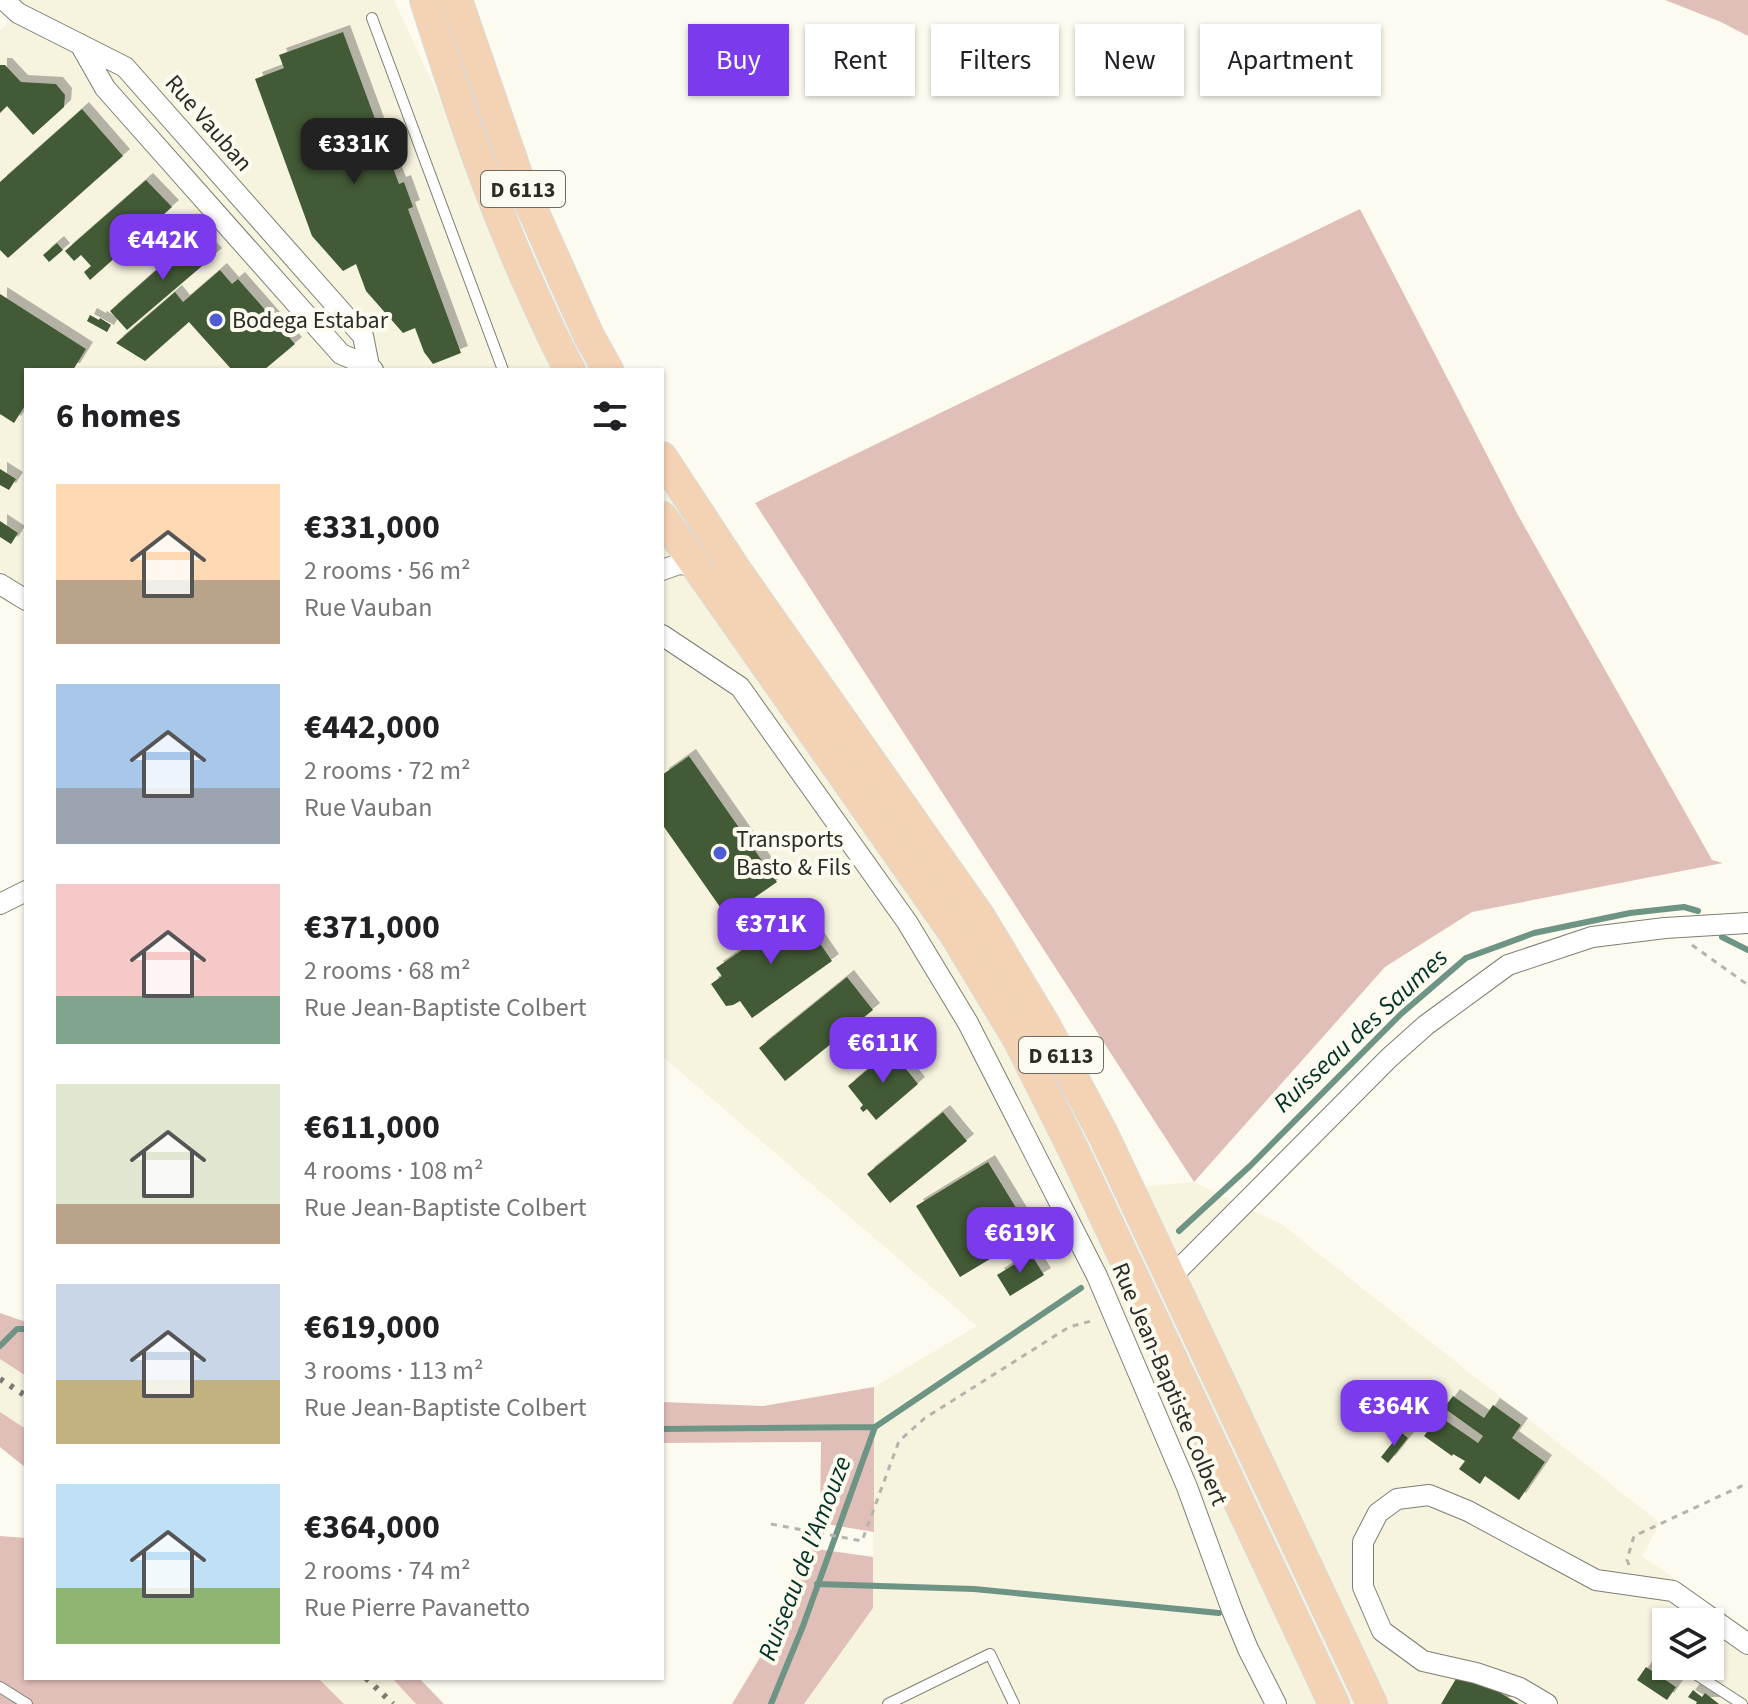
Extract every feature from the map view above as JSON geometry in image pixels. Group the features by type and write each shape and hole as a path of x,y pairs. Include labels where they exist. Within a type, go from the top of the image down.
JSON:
{"main road":[{"name":"D 6113","path":"425,0 454,93 503,228 564,363"},
{"name":"D 6113","path":"457,0 518,177 589,336 607,368"},
{"name":"D 6113","path":"664,460 736,570 980,917 1045,1025 1104,1136 1372,1704"},
{"name":"D 6113","path":"664,520 954,933 1018,1039 1074,1151 1334,1704"}],"street":[{"name":"Rue Vauban","path":"4,0 18,13 125,67 363,336 371,368"},
{"name":"Rue Vauban","path":"80,44 105,88 341,354 371,368"},
{"path":"664,569 679,564 698,566"},
{"path":"0,584 24,599"},
{"name":"Rue Jean-Baptiste Colbert","path":"664,636 740,687 907,922 968,1023 1097,1276 1187,1487 1248,1649 1276,1704"},
{"path":"0,904 24,892"},
{"path":"1170,1276 1398,1050 1426,1025 1508,965 1592,937 1665,928 1748,923"},
{"path":"1547,1704 1520,1688 1476,1673 1423,1661 1382,1631 1363,1587 1363,1542 1378,1513 1397,1499 1429,1495 1468,1511 1596,1580 1673,1591 1748,1644"}],"lane":[{"path":"372,18 502,368"},
{"path":"888,1704 990,1654 1014,1704"},
{"path":"1705,1680 1742,1704"},
{"path":"0,1687 27,1704"}],"path":[{"path":"1665,928 1748,985"},
{"path":"771,1524 862,1541 899,1441 925,1418 1069,1327 1114,1315"},
{"path":"1648,1588 1631,1572 1627,1560 1634,1536 1748,1483"}],"shaded area":[{"path":"12,0 394,0 452,125 609,368 24,368 24,588 0,570 0,30 22,11"},
{"path":"1665,0 1748,0 1748,36 1721,22"},
{"path":"1360,209 1518,515 1712,860 1723,863 1472,912 1385,967 1194,1182 755,503"},
{"path":"664,454 1136,1187 1194,1182 1281,1224 1660,1523 1642,1556 1716,1608 1652,1608 1652,1680 1724,1680 1724,1613 1748,1630 1748,1704 804,1704 873,1608 874,1387 977,1326 664,1058"},
{"path":"0,1313 24,1321 24,1375 0,1359"},
{"path":"0,1359 24,1375 24,1428 0,1412"},
{"path":"874,1387 874,1532 820,1523 821,1442 664,1443 664,1402 763,1406"},
{"path":"0,1412 24,1428 24,1466 0,1447"},
{"path":"0,1536 24,1538 24,1680 320,1680 344,1704 0,1704"},
{"path":"803,1547 873,1557 873,1608 804,1704 732,1704 786,1614"},
{"path":"320,1680 394,1680 416,1704 344,1704"},
{"path":"394,1680 421,1680 444,1704 416,1704"}],"building":[{"path":"343,32 399,184 404,182 413,207 408,209 461,353 433,364 424,352 415,328 403,333 366,291 356,264 343,271 312,236 255,79 284,68 279,55"},
{"path":"0,65 5,65 21,82 56,84 65,95 64,107 33,135 7,106 0,113"},
{"path":"82,109 123,156 8,258 0,250 0,182"},
{"path":"146,180 172,207 90,280 84,272 91,266 81,255 74,261 65,251"},
{"path":"196,235 215,255 127,330 110,311"},
{"path":"57,243 63,250 49,262 43,255"},
{"name":"Bodega Estabar","path":"220,270 232,284 238,279 295,344 266,368 230,368 189,322 145,361 116,343 175,292 183,302"},
{"path":"0,294 86,349 74,368 24,368 24,407 14,423 0,414"},
{"path":"90,315 111,325 107,332 87,321"},
{"path":"0,469 16,479 9,490 0,485"},
{"path":"0,521 18,533 11,544 0,537"},
{"name":"Transports Basto & Fils","path":"689,756 777,882 727,917 664,827 664,774"},
{"path":"798,911 832,961 752,1018 740,1001 726,1006 711,984 722,976 716,968"},
{"path":"847,977 873,1010 785,1081 759,1048"},
{"path":"891,1050 918,1084 876,1120 867,1109 863,1112 860,1108 863,1105 848,1086"},
{"path":"943,1112 967,1141 890,1203 867,1174"},
{"path":"988,1162 1032,1234 960,1277 916,1206"},
{"path":"1031,1254 1044,1275 1010,1296 997,1275"},
{"path":"1453,1396 1484,1418 1493,1405 1521,1425 1512,1438 1545,1462 1519,1500 1485,1476 1480,1484 1459,1469 1465,1461 1452,1456 1424,1436 1439,1416 1478,1443 1483,1436 1444,1408"},
{"path":"1401,1432 1408,1438 1388,1463 1381,1457"},
{"path":"1646,1667 1652,1671 1652,1680 1666,1680 1676,1687 1667,1700 1637,1680"},
{"path":"1457,1677 1492,1688 1519,1704 1441,1704"},
{"path":"1693,1690 1702,1697 1705,1693 1719,1704 1696,1704 1688,1697"}],"waterway":[{"name":"Ruisseau des Saumes","path":"1179,1231 1250,1166 1401,1014 1466,958 1534,933 1630,913 1684,907 1698,911"},
{"name":"Ruisseau des Saumes","path":"1722,937 1748,950"},
{"name":"Ruisseau des Saumes","path":"664,1429 875,1427 1081,1288"},
{"name":"Ruisseau des Saumes","path":"0,1346 17,1329 24,1329"},
{"name":"Ruiseau de l'Amouze","path":"771,1704 803,1626 875,1427"},
{"path":"817,1584 974,1589 1219,1613"}],"railway":[{"path":"0,1379 24,1395"},
{"path":"368,1680 393,1704"}],"place":[{"name":"Bodega Estabar","path":"216,320"},
{"name":"Transports Basto & Fils","path":"720,853"}]}
